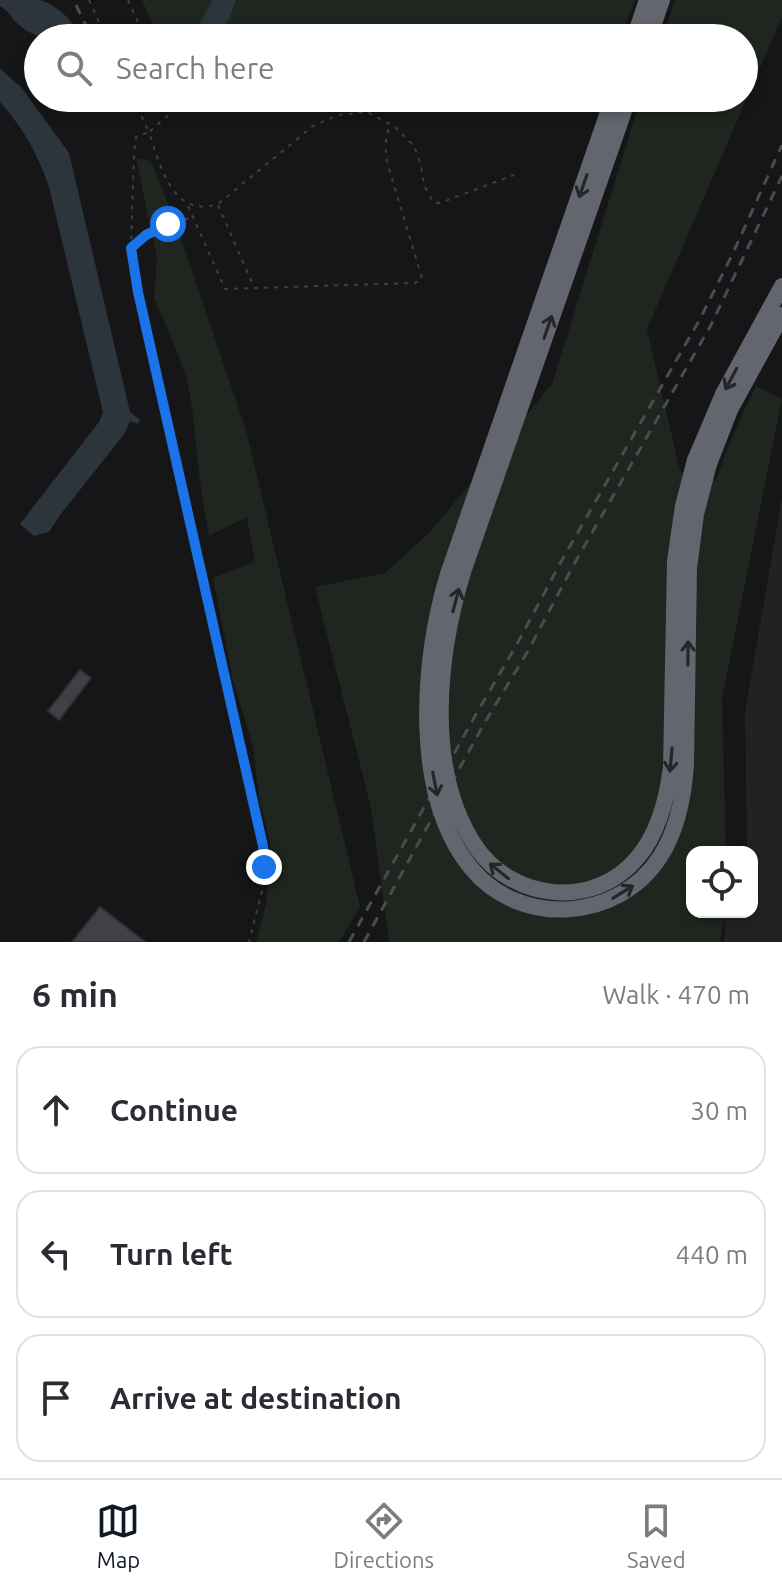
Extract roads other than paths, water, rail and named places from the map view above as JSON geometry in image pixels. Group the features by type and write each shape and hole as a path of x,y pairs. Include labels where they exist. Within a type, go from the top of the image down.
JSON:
{"highway":[{"path":"639,24 647,0"},
{"path":"654,24 662,0"},
{"path":"613,112 448,574 430,659 427,704 429,746 441,810 453,841 472,869 496,890 514,900 545,909 568,910 590,907 611,899 646,874 660,857 670,837 682,796 686,764 690,557 702,462 723,394 782,286"},
{"path":"702,462 782,315"}],"railway":[{"path":"76,5 85,24"},
{"path":"349,942 700,319 782,145"},
{"path":"364,942 711,325 782,176"}]}
